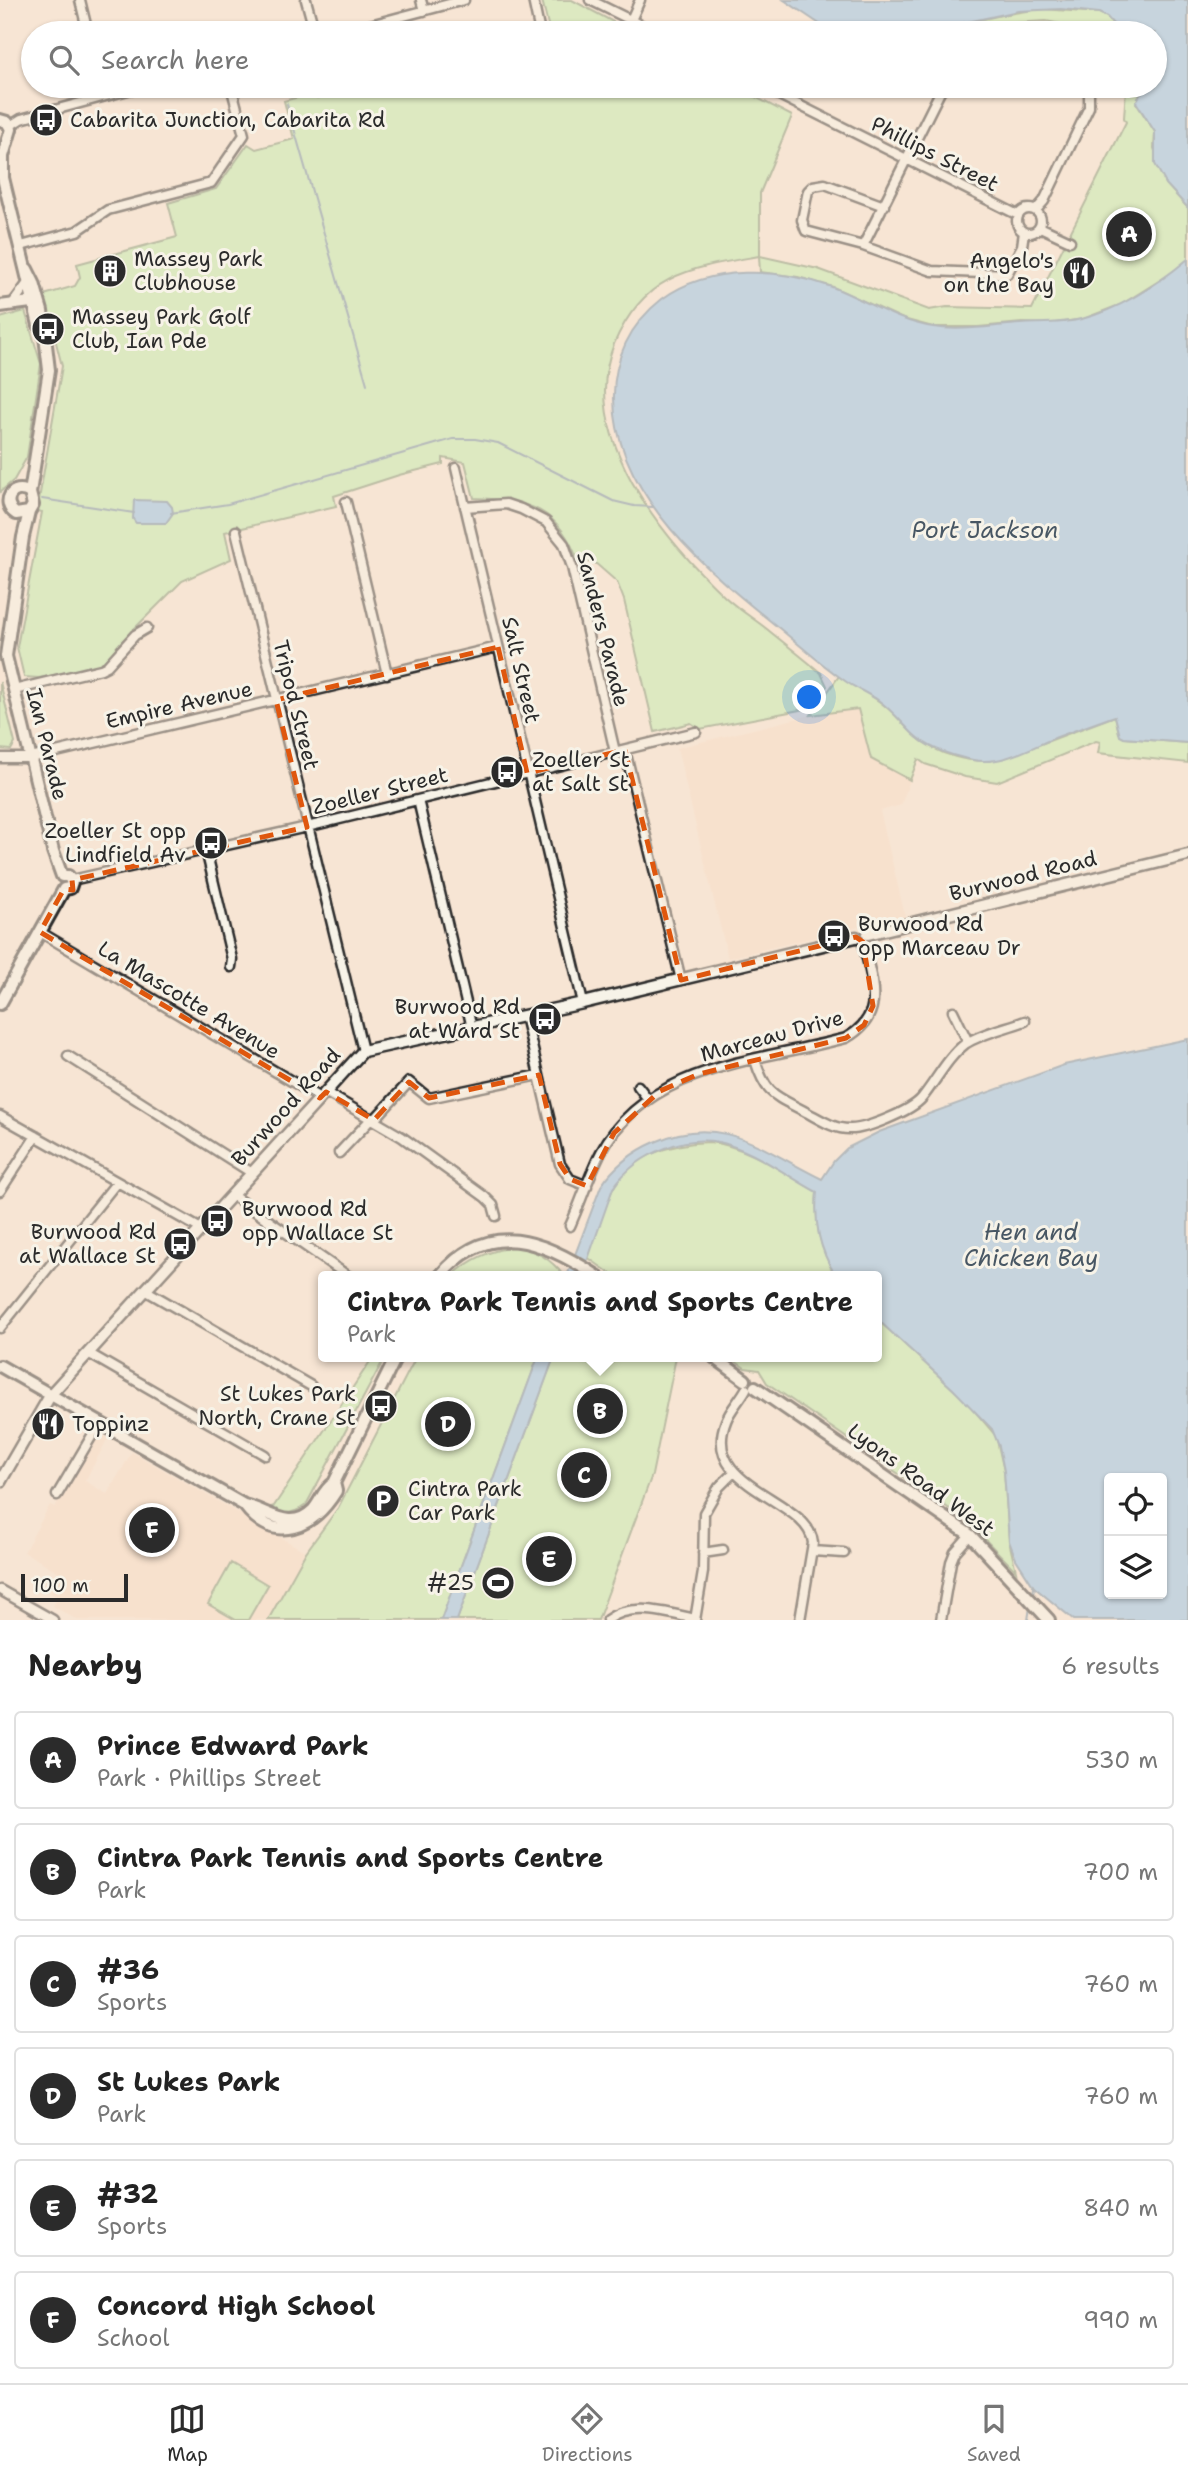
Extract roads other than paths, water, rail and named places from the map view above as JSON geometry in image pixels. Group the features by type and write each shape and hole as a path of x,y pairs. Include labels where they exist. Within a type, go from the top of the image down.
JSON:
{"main road":[{"path":"0,120 10,126 4,141 2,175 8,215 42,311 49,370 33,467 30,493 33,505 29,512 9,511 8,498 33,467"},
{"path":"32,286 32,302 45,345"},
{"path":"0,306 32,302"},
{"path":"15,490 23,489 30,493"},
{"name":"Ian Parade","path":"9,511 23,537"},
{"name":"Ian Parade","path":"29,512 6,656 53,851 66,882"},
{"path":"0,1004 66,882"},
{"path":"445,1271 464,1254 503,1241 538,1244 588,1271"},
{"path":"0,1366 244,1505 275,1518 297,1520 313,1510 327,1487 334,1483 394,1362"},
{"name":"Lyons Road West","path":"720,1362 749,1385 970,1535 1049,1620"}],"street":[{"path":"80,0 85,21"},
{"path":"306,0 312,21"},
{"path":"421,0 424,11"},
{"path":"386,21 464,0"},
{"path":"533,0 537,21"},
{"path":"590,0 631,20 640,0"},
{"path":"10,126 21,119 82,98"},
{"path":"21,246 77,231 108,210 211,183 244,135 234,98"},
{"name":"Phillips Street","path":"785,98 1018,215"},
{"path":"863,246 937,98"},
{"path":"1041,227 1035,232 1024,232 1018,227 1018,215 1024,210 1035,210 1044,201 1089,107 1089,98"},
{"path":"884,206 825,184 813,186 808,191 802,220 806,231 863,246 932,271 1007,274 1021,246 1024,232"},
{"path":"1035,210 1041,216 1041,227"},
{"path":"1041,227 1070,242"},
{"path":"13,303 32,286"},
{"name":"Salt Street","path":"456,468 583,1003"},
{"path":"0,499 15,490"},
{"path":"346,502 387,674"},
{"name":"Sanders Parade","path":"465,507 506,504 521,509 546,522 564,544 572,567 615,752"},
{"name":"Tripod Street","path":"236,531 363,1051"},
{"path":"14,690 101,669 107,666 135,635 148,628"},
{"name":"Empire Avenue","path":"0,758 31,758 498,648"},
{"name":"Zoeller Street","path":"66,882 307,827 696,732"},
{"path":"625,750 681,980"},
{"path":"418,800 472,1028"},
{"path":"206,850 232,959 231,967"},
{"name":"Burwood Road","path":"0,1482 51,1394 363,1051 862,938 1188,855"},
{"name":"La Mascotte Avenue","path":"40,932 323,1095 373,1119 485,1196 493,1205 496,1216"},
{"name":"Marceau Drive","path":"570,1226 601,1152 630,1115 648,1099 699,1074 846,1038 864,1025 871,1015 874,995 862,938"},
{"path":"953,1011 968,1042"},
{"path":"525,1016 560,1164 570,1179 587,1186"},
{"path":"755,1060 761,1080 773,1095 834,1126 849,1129 862,1127 918,1103 957,1051 968,1042 1025,1021"},
{"path":"68,1056 252,1173"},
{"path":"339,1153 410,1082 429,1098 539,1075"},
{"path":"638,1086 648,1099"},
{"path":"0,1116 201,1229"},
{"path":"0,1191 36,1136"},
{"path":"0,1328 117,1182"},
{"path":"232,1195 341,1271"},
{"path":"145,1290 311,1386"},
{"path":"88,1353 265,1455"},
{"path":"749,1385 730,1414 723,1431 723,1447 734,1472 747,1484 806,1524 813,1536 800,1620"},
{"path":"57,1496 100,1422"},
{"path":"607,1620 616,1613 631,1609 695,1619 704,1553 704,1513 719,1487 734,1472"},
{"path":"941,1620 951,1562 955,1552 970,1535"},
{"path":"704,1553 723,1550"},
{"path":"812,1551 844,1553"},
{"path":"0,1590 54,1620"}],"water":[{"path":"784,0 1188,0 1188,208 1166,184 1155,164 1155,132 1136,102 1138,98 1167,98 1167,21 1110,21 1099,13 1061,9 1018,11 972,21 815,21"},
{"name":"Port Jackson","path":"1188,259 1188,743 1124,738 1120,736 1115,716 995,760 965,758 933,748 918,739 878,700 822,664 724,583 697,557 648,500 631,468 619,434 614,384 620,356 632,331 662,299 701,280 745,273 790,276 832,287 894,316 920,324 942,328 971,328 1063,322 1096,315 1138,295"},
{"path":"134,500 167,501 173,513 166,523 136,523 133,519"},
{"name":"Hen and Chicken Bay","path":"1188,1039 1188,1620 1074,1620 1034,1587 1016,1559 1009,1541 1004,1471 992,1429 882,1324 882,1271 833,1271 825,1256 819,1235 817,1192 765,1161 732,1146 699,1141 682,1143 650,1155 623,1175 613,1188 584,1271 569,1271 601,1186 625,1160 655,1142 679,1134 701,1131 722,1133 761,1147 822,1179 847,1148 879,1132 1064,1065"},
{"path":"536,1362 552,1362 457,1620 441,1620"}],"waterway":[{"path":"287,104 367,384"},
{"path":"171,513 228,504 453,439 498,443 613,501 653,507"},
{"path":"42,499 134,513"},
{"path":"1033,1595 1034,1587"},
{"path":"1028,1620 1030,1607"}],"place":[{"name":"Cabarita Junction, Cabarita Rd","path":"46,120"},
{"name":"Prince Edward Park","path":"1129,234"},
{"name":"Massey Park Clubhouse","path":"110,271"},
{"name":"Angelo's on the Bay","path":"1079,273"},
{"name":"Massey Park Golf Club, Ian Pde","path":"48,329"},
{"name":"Zoeller St at Salt St","path":"507,772"},
{"name":"Zoeller St opp Lindfield Av","path":"211,843"},
{"name":"Burwood Rd opp Marceau Dr","path":"834,936"},
{"name":"Burwood Rd at Ward St","path":"545,1019"},
{"name":"Burwood Rd opp Wallace St","path":"217,1221"},
{"name":"Burwood Rd at Wallace St","path":"180,1244"},
{"name":"St Lukes Park North, Crane St","path":"381,1406"},
{"name":"Cintra Park Tennis and Sports Centre","path":"600,1411"},
{"name":"Toppinz","path":"48,1424"},
{"name":"St Lukes Park","path":"448,1424"},
{"name":"#36","path":"584,1475"},
{"name":"Cintra Park Car Park","path":"383,1501"},
{"name":"Concord High School","path":"152,1530"},
{"name":"#32","path":"549,1559"},
{"name":"#25","path":"498,1583"}]}
